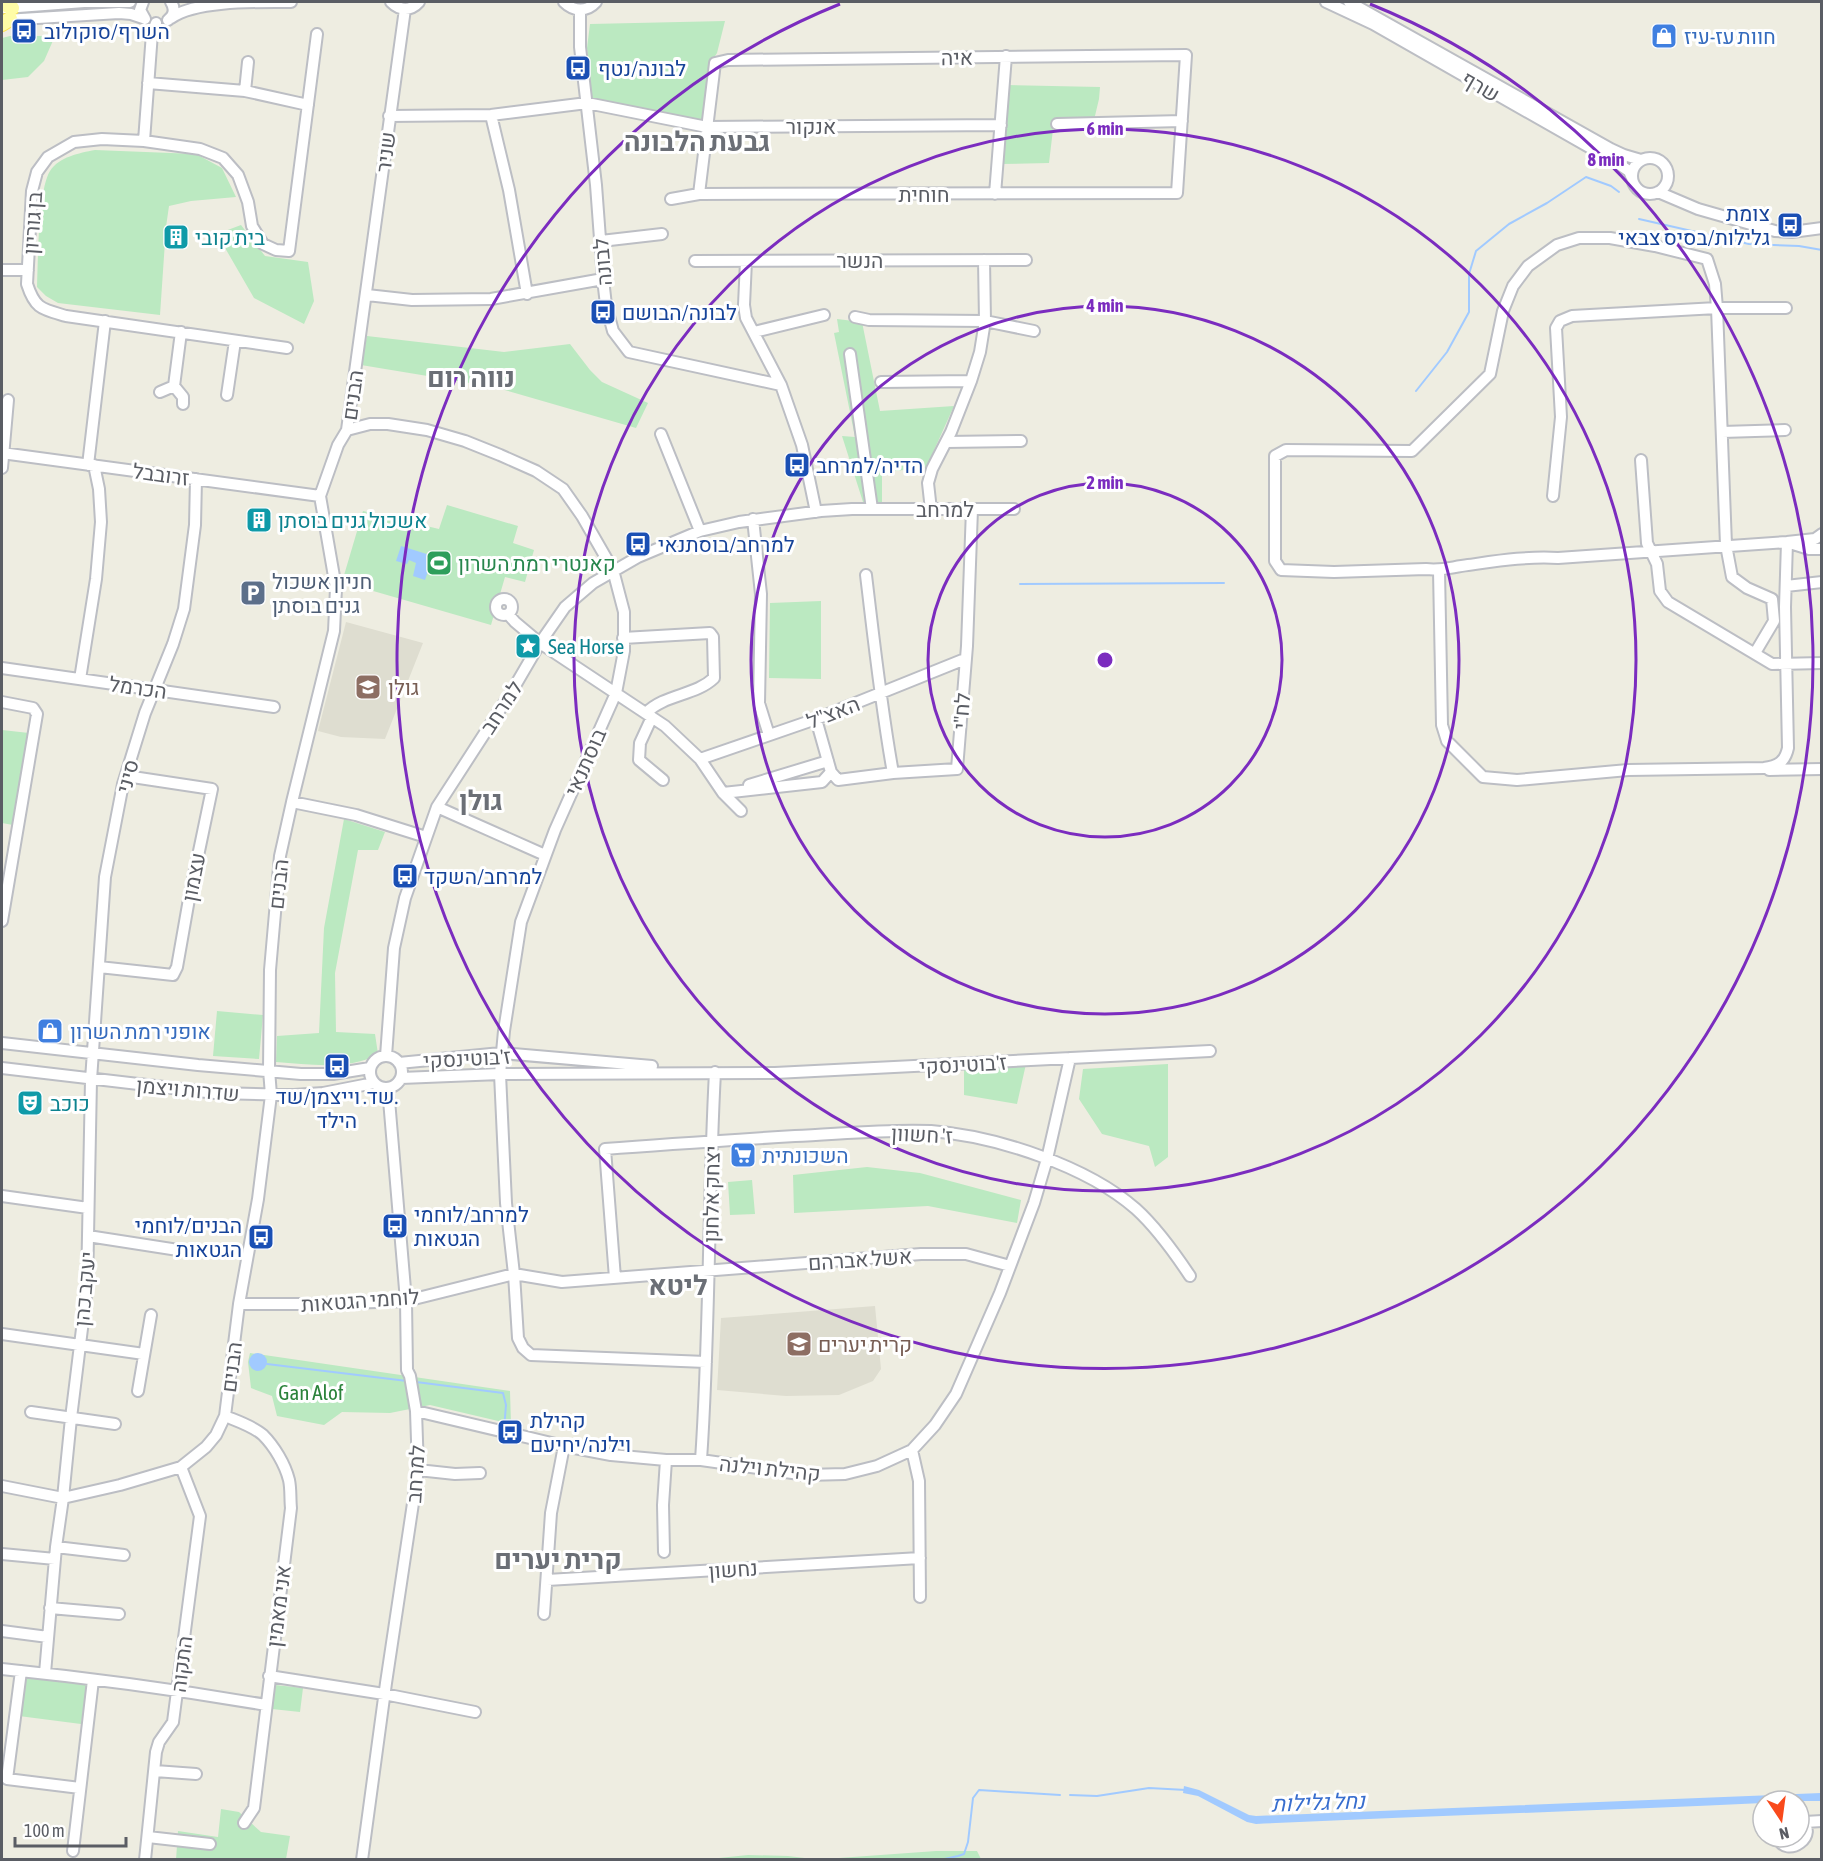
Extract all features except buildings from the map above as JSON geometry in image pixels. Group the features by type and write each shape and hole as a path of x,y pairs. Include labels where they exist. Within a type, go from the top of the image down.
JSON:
{"street":[{"path":"5,14 84,3 130,2"},
{"path":"143,2 140,10 143,18"},
{"path":"171,2 174,10 171,18"},
{"path":"5,14 120,13 131,14 156,23 166,21 185,11 215,4 291,2"},
{"path":"391,2 405,9 410,9 420,2"},
{"path":"564,2 569,7 580,10 597,2"},
{"name":"שרף","path":"1326,2 1373,24 1624,167 1631,176"},
{"name":"שרף","path":"1349,2 1611,149 1641,160"},
{"name":"שניר","path":"366,295 405,9"},
{"name":"לבונה","path":"580,10 580,47 603,279 606,305 613,331 629,352 781,385"},
{"path":"144,141 152,33 156,23"},
{"path":"148,83 245,91 308,105 317,34"},
{"name":"איה","path":"707,127 714,63 728,60 1006,56 1186,55 1182,122"},
{"path":"994,194 1006,56"},
{"path":"245,91 248,62"},
{"name":"אנקור","path":"389,116 491,115 587,104 707,127 1001,126"},
{"name":"בן גוריון","path":"287,348 66,316 44,309 32,299 27,284 32,191 37,172 48,157 74,142 102,139 144,141 200,148 222,158 238,175 248,202 252,226 263,244 276,250 289,251 308,105"},
{"path":"491,115 509,190 527,294"},
{"path":"1057,124 1182,122"},
{"name":"חוחית","path":"671,199 699,194 1177,193 1182,122"},
{"path":"699,194 707,127"},
{"path":"1668,177 1665,186 1658,192 1649,194 1640,191 1634,185 1631,176 1634,166 1641,160 1649,158 1658,160 1666,167 1673,188 1688,204"},
{"path":"1658,192 1723,217 1775,231 1792,232 1821,228"},
{"path":"601,241 662,234"},
{"path":"1755,653 1774,621 1772,599 1748,588 1732,577 1726,545 1717,308 1714,284 1707,259 1610,238 1579,238 1557,245 1528,266 1513,286 1503,311 1490,374 1412,451 1286,450 1275,456 1275,561 1281,570 1335,572 1426,569 1439,571 1467,565 1541,557 1558,558 1726,545 1787,542 1815,539 1821,534"},
{"path":"931,510 928,483 971,381 980,352 984,321 984,260"},
{"name":"הנשר","path":"695,261 1026,260"},
{"path":"746,261 744,305 746,318 781,385 802,445 816,512"},
{"path":"2,270 28,270"},
{"path":"366,295 412,300 491,299 603,279"},
{"name":"הבנים","path":"181,1467 207,1447 225,1416 239,1304 258,1199 271,1095 269,1070 271,959 280,856 334,631 336,588 320,496 338,446 347,430 366,295"},
{"path":"1553,496 1562,417 1556,327 1560,321 1581,315 1717,308 1786,308"},
{"path":"754,332 824,315"},
{"path":"855,317 869,320 984,321 1034,331"},
{"path":"80,679 96,579 101,522 99,489 91,465 105,321"},
{"path":"181,332 174,386 183,397 183,404"},
{"path":"227,395 235,340"},
{"path":"850,354 872,509"},
{"path":"880,382 971,381"},
{"path":"160,392 174,386"},
{"path":"2,468 8,400"},
{"name":"בוסתנאי","path":"347,430 370,424 388,423 427,430 500,454 536,471 563,489 582,516 613,570 624,612 624,651 616,693 555,830 520,922 501,1053 506,1203 518,1338 523,1348 531,1355 706,1362"},
{"path":"1722,432 1785,430"},
{"path":"661,434 700,531"},
{"path":"946,442 1021,441"},
{"name":"זרובבל","path":"2,453 320,496"},
{"path":"1641,460 1647,543 1657,564 1660,591 1668,602 1772,664 1821,663"},
{"name":"סיני","path":"91,1080 105,877 123,784 145,713 173,644 184,609 195,525 196,479"},
{"name":"למרחב","path":"386,1056 394,948 405,898 437,807 565,607 593,583 638,557 700,531 753,519 872,509 1014,509"},
{"name":"לח\"י","path":"893,773 957,770 967,646 972,509"},
{"path":"753,519 761,602 759,703 769,735"},
{"path":"1439,571 1442,725 1447,741 1483,777 1517,780 1628,770 1764,768 1780,764 1788,748 1787,542"},
{"path":"1787,542 1809,549 1821,549"},
{"path":"816,719 829,766 838,780 893,773 878,676 866,574"},
{"path":"1786,586 1821,582"},
{"path":"508,614 514,622 540,643 665,726 700,759 723,793 741,810"},
{"path":"623,638 710,633 713,637 714,678 707,685 655,704 639,743 639,760 663,780"},
{"name":"האצ\"ל","path":"700,759 816,719 965,660"},
{"name":"הכרמל","path":"2,668 274,707"},
{"path":"2,702 33,708 37,714 2,921"},
{"path":"723,793 822,782 829,766"},
{"path":"723,793 829,766"},
{"path":"1718,768 1718,771 1821,769"},
{"name":"עצמון","path":"99,967 174,975 212,789 126,776"},
{"path":"292,802 356,815 426,837"},
{"path":"437,807 545,855"},
{"name":"שדרות ויצמן","path":"2,1043 301,1074 333,1074 370,1068"},
{"name":"ז'בוטינסקי","path":"401,1078 500,1074 775,1073 1210,1051"},
{"name":"ז'בוטינסקי","path":"399,1063 501,1053 716,1072"},
{"path":"386,1056 399,1063 401,1078 398,1083 383,1088 374,1083 370,1068 376,1060 386,1056"},
{"name":"קהילת וילנה","path":"416,1411 611,1455 666,1460 701,1460 806,1475 845,1474 877,1466 912,1450 935,1425 956,1394 1000,1293 1034,1203 1047,1159 1070,1058"},
{"name":"שדרות ויצמן","path":"2,1068 215,1094 323,1093 374,1083"},
{"name":"יצחק אלחנן","path":"701,1460 716,1072"},
{"name":"יעקב כהן","path":"45,1673 56,1547 87,1288 91,1080"},
{"name":"למרחב","path":"362,1860 384,1694 418,1470 416,1411 407,1370 406,1301 388,1088"},
{"name":"ז' חשוון","path":"615,1278 605,1149 895,1131 932,1131 972,1137 1016,1148 1086,1176 1112,1191 1136,1209 1171,1248 1190,1276"},
{"path":"2,1196 88,1208"},
{"path":"88,1236 178,1250"},
{"name":"אשל אברהם","path":"514,1274 562,1282 921,1254 966,1254 1010,1266"},
{"name":"לוחמי הגטאות","path":"239,1304 406,1301 514,1274"},
{"path":"138,1391 151,1315"},
{"path":"2,1334 144,1354"},
{"path":"31,1412 115,1424"},
{"name":"אני מאמין","path":"225,1416 262,1435 282,1462 289,1480 291,1508 254,1808 244,1823"},
{"path":"544,1614 551,1513 564,1446"},
{"path":"912,1450 919,1481 920,1597"},
{"path":"664,1552 663,1505 666,1460"},
{"path":"2,1486 63,1498 120,1485 181,1467"},
{"name":"התקוה","path":"145,1860 156,1752 159,1742 173,1722 200,1516 181,1467"},
{"path":"418,1470 455,1474 480,1473"},
{"path":"56,1547 124,1554"},
{"path":"2,1554 55,1559"},
{"name":"נחשון","path":"547,1580 920,1558"},
{"path":"51,1608 119,1614"},
{"path":"2,1631 48,1637"},
{"path":"2,1669 45,1673 266,1705"},
{"path":"21,1671 7,1779 80,1788"},
{"path":"270,1676 384,1694 475,1712"},
{"path":"73,1851 93,1680"},
{"path":"155,1771 196,1774"},
{"path":"148,1837 210,1844"},
{"path":"1784,1849 1788,1854 1798,1854 1806,1849"}],"shaded area":[{"name":"גולן","path":"346,622 423,643 385,739 341,737 318,731"},
{"name":"קרית יערים","path":"875,1306 881,1369 873,1381 839,1395 786,1396 717,1390 721,1318"}],"green space":[{"path":"725,21 717,53 709,65 703,120 592,98 587,48 590,24"},
{"path":"55,36 44,61 28,77 2,80 2,38"},
{"path":"1006,85 1100,87 1094,120 1054,121 1049,163 1000,164"},
{"path":"95,150 196,154 222,168 236,197 191,201 169,206 160,315 58,303 37,287 38,244 46,180 50,171 59,162 76,154"},
{"path":"241,225 265,256 308,262 314,301 304,324 254,298 217,234"},
{"path":"837,319 862,322 880,411 954,406 926,468 882,472 882,506 863,502 842,436 855,437 834,333 839,332"},
{"path":"367,336 504,352 570,344 602,382 648,403 636,428 494,387 361,365"},
{"name":"קאנטרי רמת השרון","path":"447,505 518,526 513,543 534,550 525,582 505,577 491,625 342,582 363,511 439,529"},
{"path":"821,601 821,679 769,678 770,603"},
{"path":"2,730 29,733 13,825 2,823"},
{"path":"344,819 385,832 378,850 358,850 335,973 336,1032 375,1034 378,1054 342,1065 276,1062 277,1036 319,1033 324,928"},
{"path":"217,1011 263,1015 259,1059 213,1056"},
{"path":"1026,1064 1017,1104 964,1095 964,1067"},
{"path":"1168,1064 1168,1157 1155,1167 1149,1146 1102,1134 1079,1099 1083,1069"},
{"path":"867,1167 920,1173 1021,1200 1017,1223 928,1206 794,1213 793,1175"},
{"path":"752,1180 755,1214 730,1215 728,1182"},
{"name":"Gan Alof","path":"250,1353 510,1391 511,1424 430,1405 390,1413 342,1412 324,1425 277,1416 272,1396 251,1388 248,1362"},
{"path":"25,1676 87,1684 81,1724 19,1716"},
{"path":"275,1685 303,1688 300,1712 272,1709"},
{"path":"221,1809 239,1812 261,1832 290,1836 286,1859 176,1860 178,1831 218,1837"},
{"path":"936,1851 977,1851 981,1859 825,1859"},
{"path":"748,1855 788,1856 813,1859 709,1859"}],"water":[{"path":"401,546 433,556 425,580 413,576 416,563 409,560 407,564 396,561"},
{"path":"254,1353 262,1353 267,1358 265,1369 254,1371 249,1366 249,1358"},
{"path":"1184,1786 1199,1790 1249,1815 1256,1816 1751,1796 1751,1803 1256,1824 1247,1822 1198,1796 1183,1793"},
{"path":"1811,1793 1821,1793 1822,1801 1811,1801"}],"waterway":[{"path":"1416,391 1447,352 1469,312 1469,274 1476,251 1509,224 1547,203 1586,177 1611,186 1619,192"},
{"path":"1639,219 1749,244 1799,246 1822,250"},
{"path":"1020,584 1224,583"},
{"path":"267,1364 407,1381"},
{"path":"416,1382 503,1393 506,1405 504,1429"},
{"name":"נחל גלילות","path":"1070,1795 1097,1796 1149,1788 1186,1790"},
{"name":"נחל גלילות","path":"940,1860 964,1854 968,1842 973,1798 979,1790 1060,1795"}],"place":[{"name":"השרף/סוקולוב","path":"24,31"},
{"name":"חוות עז-עיז","path":"1664,36"},
{"name":"לבונה/נטף","path":"578,68"},
{"name":"צומת גלילות/בסיס צבאי","path":"1790,225"},
{"name":"בית קובי","path":"176,237"},
{"name":"לבונה/הבושם","path":"603,312"},
{"name":"הדיה/למרחב","path":"797,465"},
{"name":"אשכול גנים בוסתן","path":"259,520"},
{"name":"למרחב/בוסתנאי","path":"638,544"},
{"name":"קאנטרי רמת השרון","path":"439,563"},
{"name":"חניון אשכול גנים בוסתן","path":"253,593"},
{"name":"Sea Horse","path":"528,646"},
{"name":"גולן","path":"368,687"},
{"name":"למרחב/השקד","path":"405,876"},
{"name":"אופני רמת השרון","path":"50,1031"},
{"name":"שד. וייצמן/שד. הילד","path":"337,1066"},
{"name":"כוכב","path":"30,1103"},
{"name":"השכונתית","path":"743,1155"},
{"name":"למרחב/לוחמי הגטאות","path":"395,1226"},
{"name":"הבנים/לוחמי הגטאות","path":"261,1237"},
{"name":"קרית יערים","path":"799,1344"},
{"name":"קהילת וילנה/יחיעם","path":"510,1432"}],"district":[{"name":"גבעת הלבונה","path":"697,141"},
{"name":"נווה רום","path":"471,377"},
{"name":"גולן","path":"481,800"},
{"name":"ליטא","path":"678,1285"},
{"name":"קרית יערים","path":"558,1559"}]}
